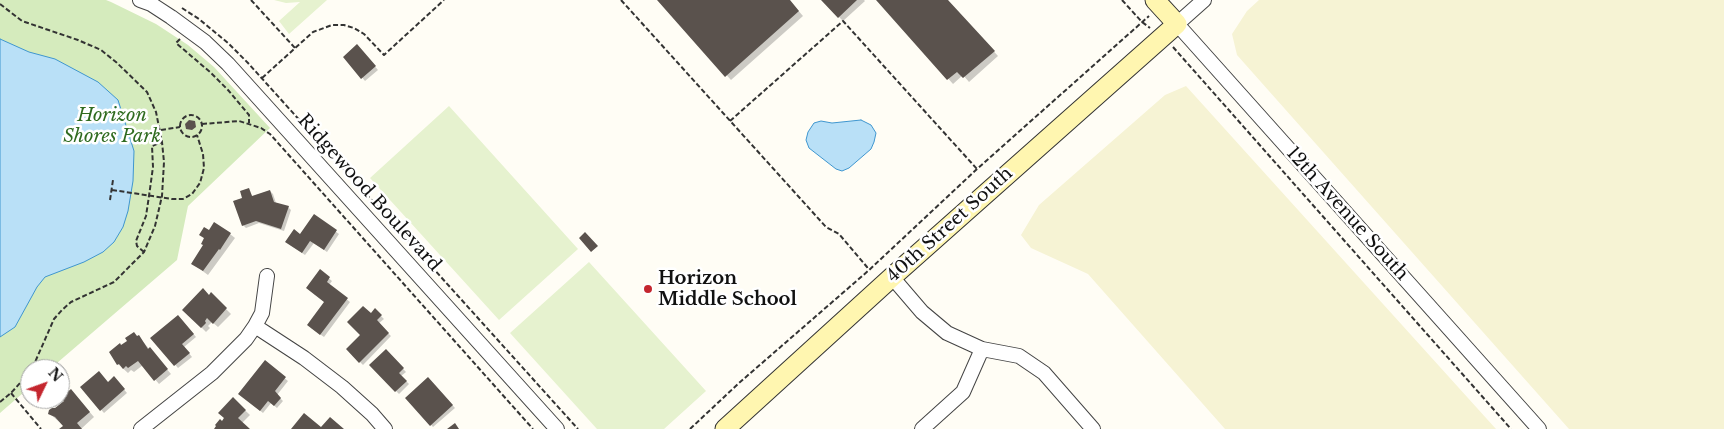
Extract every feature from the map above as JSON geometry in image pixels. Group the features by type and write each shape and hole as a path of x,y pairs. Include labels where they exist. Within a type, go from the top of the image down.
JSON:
{"street":[{"name":"Ridgewood Boulevard","path":"140,0 151,4 205,42 233,70 557,429"},
{"path":"1177,24 1204,0"},
{"name":"12th Avenue South","path":"1158,3 1539,429"},
{"name":"40th Street South","path":"725,429 892,277 1177,24"},
{"path":"141,429 212,373 256,326 262,313 267,276"},
{"path":"892,277 922,312 947,333 982,349 1019,356 1044,373 1094,429"},
{"path":"256,326 304,358 342,387 372,414 385,429"},
{"path":"922,429 963,392 982,349"}],"path":[{"path":"251,0 295,49"},
{"path":"262,78 313,32 332,25 344,25 364,34 384,55 444,0"},
{"path":"620,0 826,227 839,234 867,266 868,271"},
{"path":"1122,0 1142,22 1174,48 1511,429"},
{"path":"690,429 739,383 868,271 977,169 1142,22 1158,3"},
{"path":"0,4 22,21 101,50 147,92 156,112 161,130 164,162 162,196 155,226 144,252 114,282 70,302 54,319 36,359"},
{"path":"176,4 199,19 228,43 262,78 578,429"},
{"path":"199,19 176,43 228,90 249,115 249,124"},
{"path":"730,121 843,21 977,169"},
{"path":"112,190 150,196 183,198 192,194 200,183 204,168 203,154 197,135 202,124 200,119 192,114 184,116 179,124 182,132 189,137 197,135"},
{"path":"202,124 239,121 261,128 270,134 534,429"},
{"path":"161,130 180,127"},
{"path":"144,252 137,246 136,241 146,216 150,196 153,167 152,146 162,142"},
{"path":"110,200 113,180"},
{"path":"0,402 20,383"},
{"path":"11,393 41,429"}],"shaded area":[{"path":"1259,0 1724,0 1724,429 1569,429 1237,55 1232,34 1247,11"},
{"path":"1186,86 1496,429 1225,429 1088,274 1031,248 1021,235 1039,205 1165,95"}],"green space":[{"name":"Horizon Shores Park","path":"0,0 106,0 156,24 188,45 214,67 270,128 188,206 177,260 62,359 20,359 20,396 0,413"},
{"path":"274,0 327,0 289,34 279,21 300,2 286,3"},
{"path":"449,106 578,249 499,320 370,178"},
{"path":"589,262 706,391 664,429 597,429 510,333"}],"water":[{"path":"0,39 29,52 55,59 98,82 118,100 134,151 133,181 128,211 123,227 114,242 103,252 84,262 45,277 37,287 15,327 0,337"},
{"path":"861,120 871,125 876,133 874,142 871,149 849,168 842,171 836,169 809,148 806,140 808,132 814,123 821,121 832,123"}],"building":[{"path":"657,0 790,0 799,11 725,77"},
{"path":"821,0 857,0 838,18"},
{"path":"876,0 948,0 995,51 963,78 957,72 947,80"},
{"path":"357,44 376,66 361,79 343,57"},
{"path":"189,120 195,121 196,127 192,130 186,129 185,124"},
{"path":"249,188 252,196 270,190 274,202 289,206 281,229 256,221 242,226 233,201 242,198 240,191"},
{"path":"314,214 337,230 324,250 310,241 302,253 285,242 294,229 300,234"},
{"path":"214,222 231,233 203,271 191,264 203,245 201,244 204,238 199,235 204,227 209,230"},
{"path":"585,232 598,246 591,252 579,238"},
{"path":"320,269 330,277 327,282 348,298 320,335 307,325 324,302 306,288"},
{"path":"203,288 209,295 211,292 227,308 213,324 207,318 206,323 201,328 182,310"},
{"path":"363,306 371,313 375,308 382,315 377,320 389,333 359,363 346,349 360,335 347,322"},
{"path":"178,315 194,334 182,344 190,353 174,366 150,338"},
{"path":"134,332 137,336 139,335 148,349 150,347 168,369 154,381 138,361 123,369 119,364 117,365 109,352 120,343 121,345 127,341 125,338"},
{"path":"386,349 404,368 399,373 407,381 395,392 369,365"},
{"path":"265,360 286,377 275,391 281,398 274,406 268,401 260,411 238,394"},
{"path":"99,371 108,382 114,376 125,389 100,411 80,387"},
{"path":"428,377 453,405 430,426 405,398"},
{"path":"70,390 90,412 77,423 82,429 59,429 63,426 55,417 48,414 50,409 70,409"},
{"path":"233,397 246,410 238,418 250,429 214,429 220,419 222,421 224,418 218,413"},
{"path":"304,413 321,427 330,417 344,429 291,429"},
{"path":"455,423 459,429 447,429"}],"place":[{"name":"Horizon Middle School","path":"648,289"}]}
